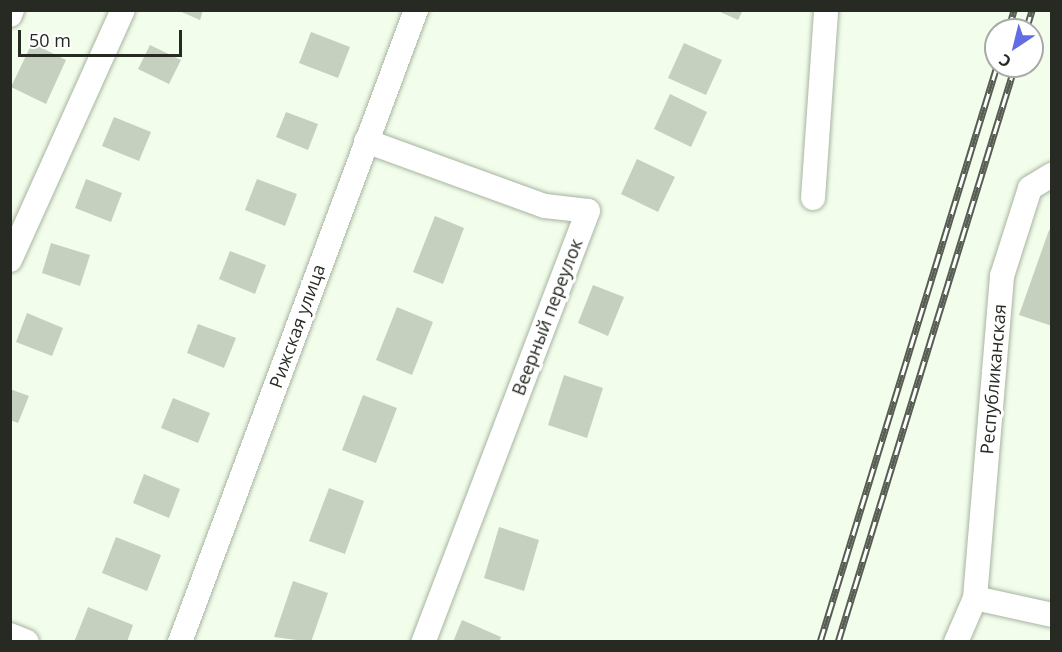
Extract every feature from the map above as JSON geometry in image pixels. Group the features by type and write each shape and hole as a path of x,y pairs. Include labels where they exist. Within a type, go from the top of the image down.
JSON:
{"street":[{"path":"10,15 12,10"},
{"path":"10,260 123,10"},
{"name":"Рижская улица","path":"180,642 416,10"},
{"path":"813,198 826,10"},
{"name":"Веерный переулок","path":"366,141 545,206 588,211 423,642"},
{"name":"Республиканская","path":"956,642 975,598 1002,276 1030,189 1052,175"},
{"path":"975,598 1052,615"},
{"path":"10,635 27,642"}],"building":[{"path":"177,10 203,10 200,20"},
{"path":"716,10 743,10 738,20"},
{"path":"311,32 350,47 338,78 299,63"},
{"path":"32,43 66,60 46,104 11,87"},
{"path":"684,43 722,60 706,95 668,78"},
{"path":"150,45 181,60 169,84 138,69"},
{"path":"670,94 707,112 691,147 654,129"},
{"path":"286,112 318,124 308,150 276,137"},
{"path":"114,117 151,132 139,161 102,146"},
{"path":"637,159 675,177 658,212 621,194"},
{"path":"86,179 122,193 111,222 75,208"},
{"path":"257,179 297,194 285,226 245,210"},
{"path":"435,216 464,228 443,284 413,272"},
{"path":"1049,230 1052,231 1052,326 1019,315"},
{"path":"51,243 90,255 80,286 42,273"},
{"path":"230,251 266,265 255,294 219,279"},
{"path":"593,285 624,297 608,336 578,323"},
{"path":"397,307 433,322 412,375 376,360"},
{"path":"27,313 63,328 52,356 16,342"},
{"path":"198,324 236,338 224,368 187,353"},
{"path":"564,375 603,388 587,438 548,425"},
{"path":"10,389 29,396 18,423 10,420"},
{"path":"363,395 397,408 376,463 342,450"},
{"path":"173,398 210,413 198,443 161,428"},
{"path":"144,474 180,489 169,518 133,503"},
{"path":"329,488 364,501 345,554 309,541"},
{"path":"499,527 539,540 524,591 484,578"},
{"path":"116,537 161,555 147,591 102,573"},
{"path":"293,581 328,593 311,642 274,637"},
{"path":"88,607 133,625 127,642 74,642"},
{"path":"462,620 501,637 499,642 453,642"}],"railway":[{"path":"1012,18 1014,10"},
{"path":"1030,18 1032,10"},
{"path":"820,642 993,78"},
{"path":"838,642 1011,78"}]}
